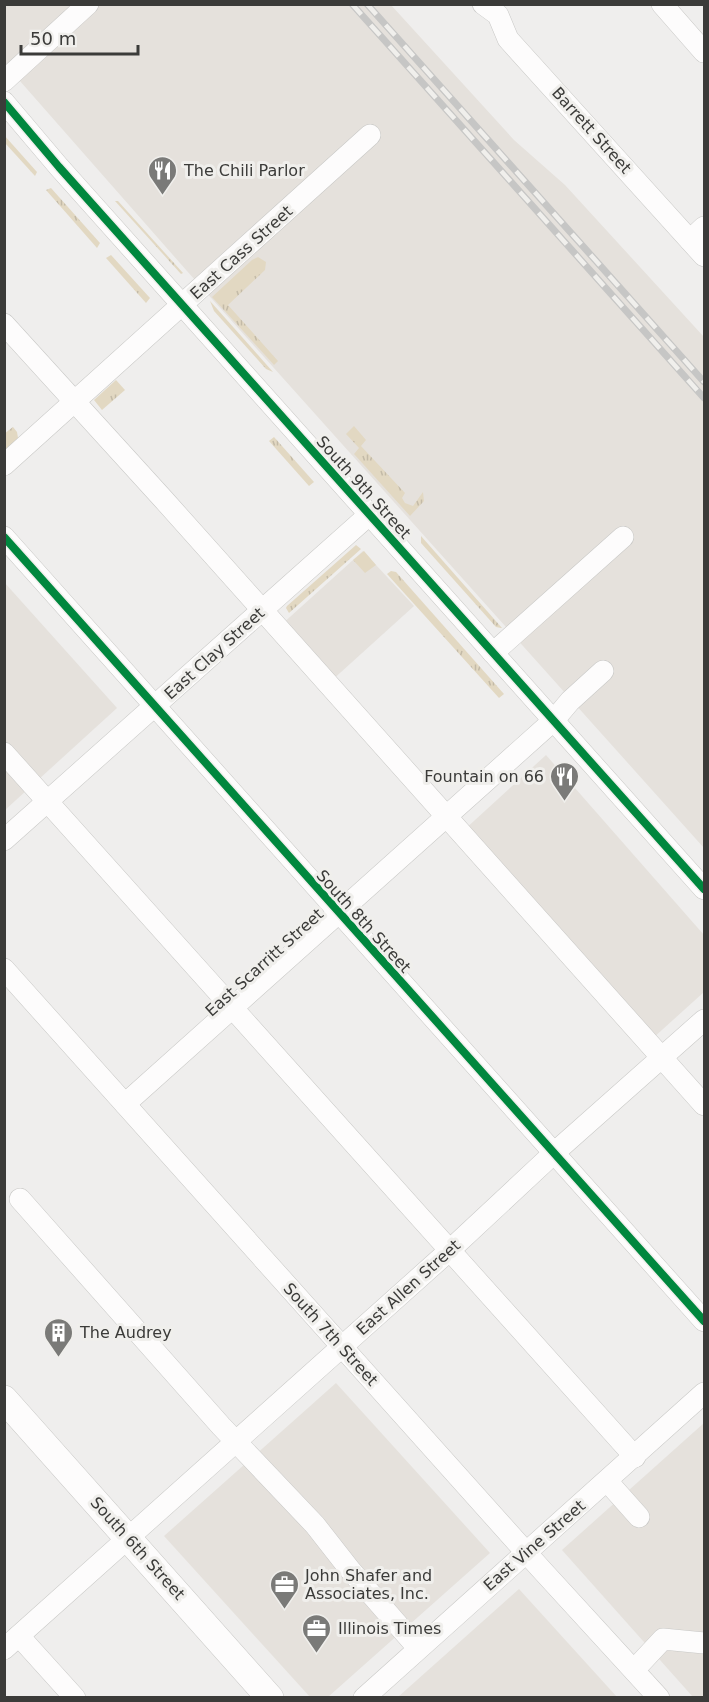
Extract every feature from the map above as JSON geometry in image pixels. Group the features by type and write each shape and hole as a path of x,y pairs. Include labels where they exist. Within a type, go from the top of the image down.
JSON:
{"main road":[{"name":"South 6th Street","path":"4,1399 270,1698"}],"street":[{"path":"4,81 88,4"},
{"path":"662,4 705,52"},
{"name":"Barrett Street","path":"498,8 508,39 698,233 705,256"},
{"name":"South 9th Street","path":"4,102 59,167 705,889"},
{"name":"East Cass Street","path":"4,465 370,135"},
{"path":"4,324 263,609 705,1105"},
{"name":"East Clay Street","path":"4,840 370,514"},
{"name":"South 8th Street","path":"4,537 705,1321"},
{"path":"493,653 623,537"},
{"name":"East Scarritt Street","path":"125,1104 554,720 570,701 603,671"},
{"path":"4,753 635,1457"},
{"name":"South 7th Street","path":"4,969 526,1553 659,1698"},
{"name":"East Allen Street","path":"12,1643 450,1250 554,1153 705,1020"},
{"path":"20,1199 235,1441 315,1526 418,1648"},
{"name":"East Vine Street","path":"363,1698 705,1393"},
{"path":"607,1481 639,1517"},
{"path":"634,1670 663,1639 705,1643"},
{"path":"12,1643 75,1698"}],"shaded area":[{"path":"4,5 391,5 514,140 565,185 704,337 704,848 187,271 5,64"},
{"path":"363,551 414,606 330,682 280,626"},
{"path":"4,582 117,708 5,810 4,810"},
{"path":"546,755 704,935 704,992 652,1039 463,831"},
{"path":"336,1383 490,1553 328,1697 310,1697 164,1536"},
{"path":"704,1423 704,1697 693,1697 562,1550"},
{"path":"519,1589 617,1697 398,1697"}],"green space":[{"path":"4,135 37,172 35,176 5,143"},
{"path":"51,188 100,243 97,248 46,190"},
{"path":"115,201 118,201 183,273 181,274"},
{"path":"111,255 150,298 146,303 106,258"},
{"path":"258,257 266,262 265,270 228,305 278,361 274,365 212,297"},
{"path":"210,301 273,372 266,369 214,311"},
{"path":"116,380 125,390 102,410 94,400"},
{"path":"354,426 366,440 361,446 405,493 402,498 405,503 413,506 423,492 424,501 410,516 354,454 359,448 346,434"},
{"path":"13,427 18,438 5,450 4,434"},
{"path":"274,437 314,482 309,486 269,441"},
{"path":"421,536 502,628 496,627 421,543"},
{"path":"356,545 361,549 289,613 287,606"},
{"path":"364,551 376,565 365,573 353,560"},
{"path":"391,571 396,572 504,694 499,698 387,574"}],"railway":[{"path":"352,4 704,398"},
{"path":"367,4 704,382"}],"cycle path":[{"path":"4,102 59,167 704,889"},
{"path":"4,537 704,1321"}],"place":[{"name":"The Chili Parlor","path":"163,196"},
{"name":"Fountain on 66","path":"565,802"},
{"name":"The Audrey","path":"59,1358"},
{"name":"John Shafer and Associates, Inc.","path":"284,1610"},
{"name":"Illinois Times","path":"317,1654"}]}
